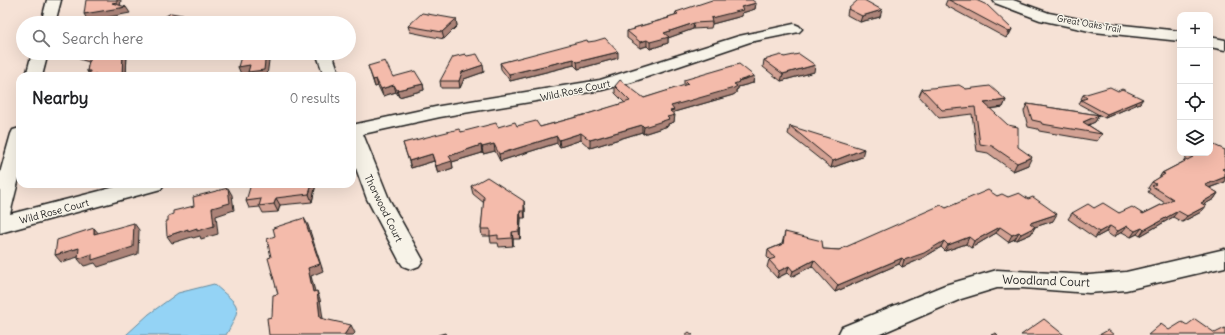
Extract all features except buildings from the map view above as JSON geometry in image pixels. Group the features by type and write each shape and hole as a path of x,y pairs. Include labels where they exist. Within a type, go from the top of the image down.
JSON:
{"street":[{"path":"50,16 54,0"},
{"name":"Great Oaks Trail","path":"1000,0 1046,16 1094,27 1177,36"},
{"name":"Wild Rose Court","path":"356,130 420,115 535,98 590,87 662,67 744,38 794,29"},
{"path":"1213,42 1225,44"},
{"path":"35,72 38,60"},
{"path":"326,60 330,72"},
{"name":"Thorwood Court","path":"356,141 378,199 411,260"},
{"path":"0,213 16,150"},
{"name":"Wild Rose Court","path":"0,225 139,188"},
{"name":"Woodland Court","path":"851,335 954,292 998,280 1023,278 1089,284 1126,281 1225,258"}],"water":[{"path":"214,284 234,302 236,306 237,311 235,317 226,335 126,335 149,314 178,293"}]}
